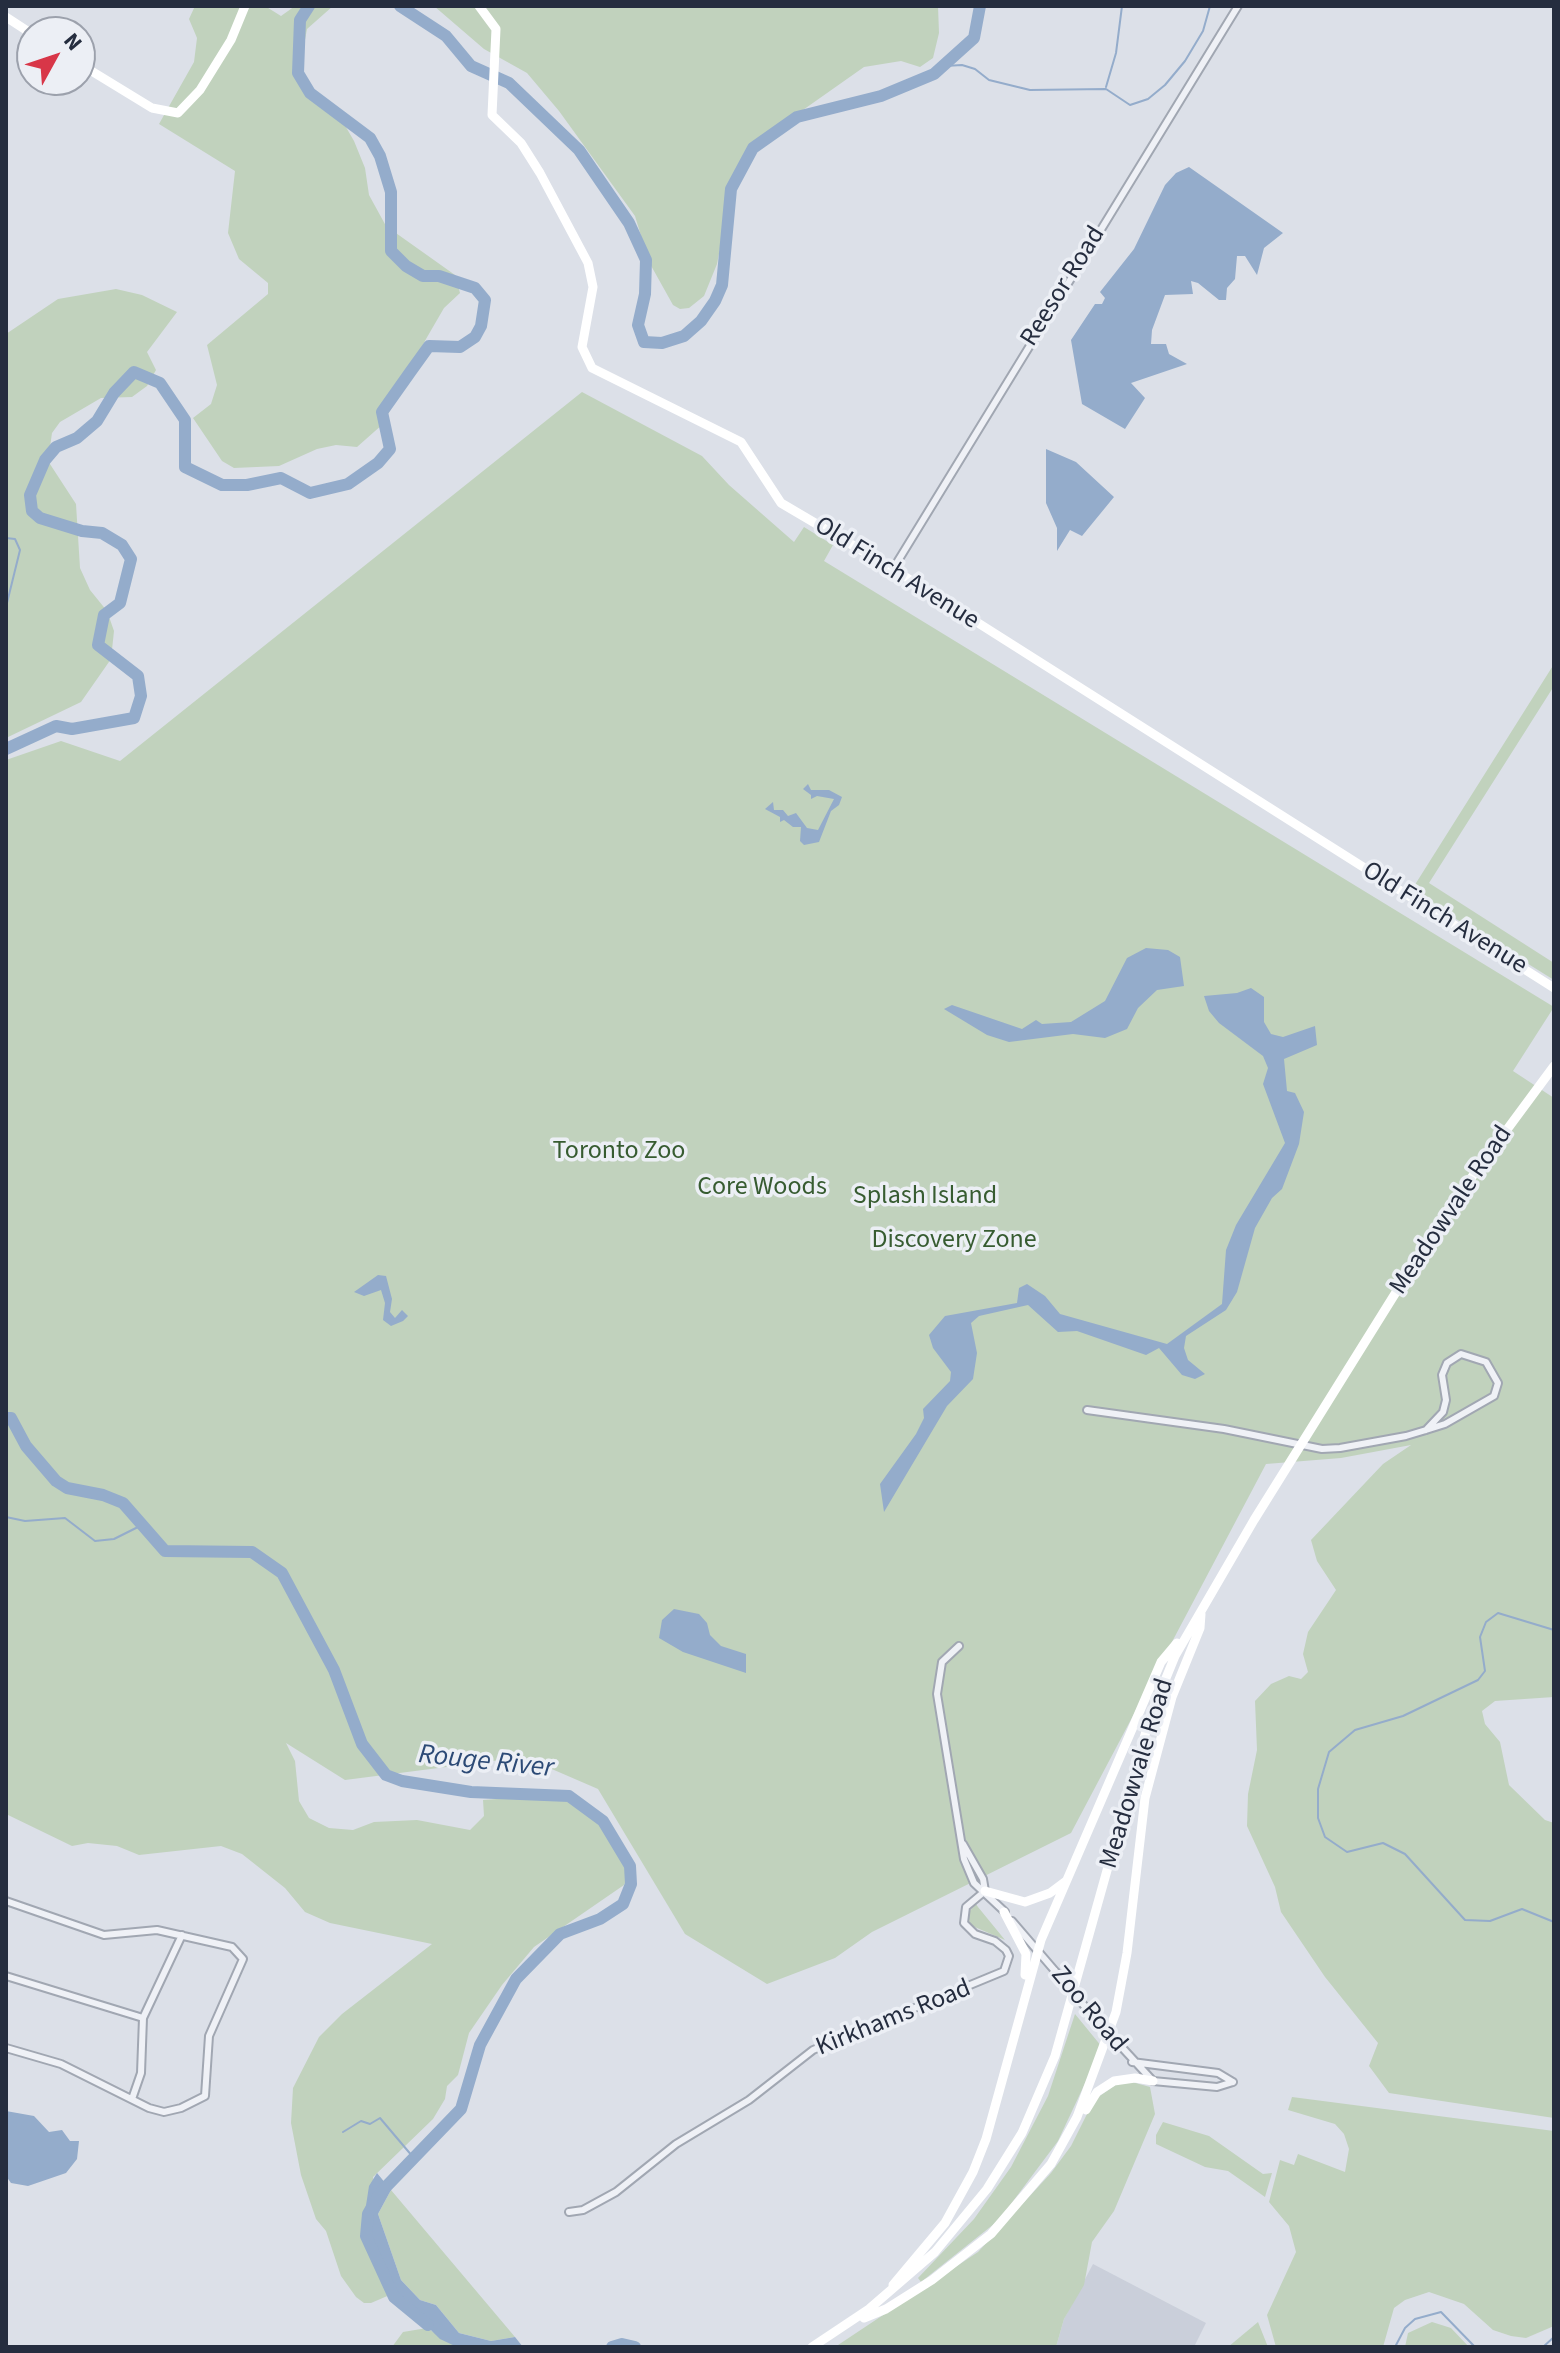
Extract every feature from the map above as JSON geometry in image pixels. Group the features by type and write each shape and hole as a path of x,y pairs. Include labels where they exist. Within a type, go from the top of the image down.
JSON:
{"main road":[{"path":"96,74 152,108 178,113 200,90 231,40 245,6"},
{"name":"Old Finch Avenue","path":"479,6 496,29 494,120 521,143 588,263 593,287 582,347 592,368 741,442 781,503 893,569 1554,988"},
{"name":"Meadowvale Road","path":"812,2347 884,2297 935,2252 987,2189 1041,2095 1150,1717 1188,1631 1446,1212 1554,1066"},
{"path":"1061,2150 1109,2035 1127,1953 1145,1798 1176,1683 1200,1628 1201,1608"},
{"path":"884,2297 945,2223 963,2193 986,2139 1037,1950 1161,1662 1188,1631"},
{"path":"985,1891 1025,1902 1050,1893 1068,1878"},
{"path":"1004,1912 1026,1954 1018,2017"},
{"path":"849,2323 886,2309 979,2245 1020,2204 1061,2150 1097,2092 1114,2081 1135,2078 1153,2081"}],"street":[{"name":"Reesor Road","path":"893,569 1238,6"},
{"path":"1087,1410 1224,1429 1300,1445 1340,1448 1426,1430 1494,1396 1498,1383 1486,1362 1461,1354 1447,1363 1442,1375 1446,1400 1443,1412 1426,1430"},
{"name":"Zoo Road","path":"959,1646 942,1662 938,1672 937,1694 961,1841 983,1879 985,1891 1132,2062 1218,2073 1233,2082 1217,2087 1153,2081"},
{"name":"Kirkhams Road","path":"569,2212 583,2210 616,2192 676,2144 749,2100 813,2050 1004,1971 1009,1956 1006,1950 995,1941 975,1934 964,1923 966,1907 985,1891"},
{"path":"6,1901 104,1935 157,1930 232,1947 241,1952 243,1959 209,2036 205,2096 181,2108 164,2112 61,2064 6,2048"},
{"path":"132,2099 141,2073 143,2018 182,1935"},
{"path":"6,1976 143,2018"},
{"path":"1132,2062 1153,2081"}],"shaded area":[{"path":"1093,2264 1206,2323 1194,2347 1056,2347 1064,2319"}],"green space":[{"path":"195,6 265,6 281,16 295,6 333,6 307,29 298,77 343,122 365,168 369,195 386,226 455,275 460,293 444,308 383,424 357,447 336,445 317,449 279,466 234,468 222,461 193,418 211,404 217,385 207,345 268,294 268,283 239,259 228,233 235,171 159,124 194,62 197,38 189,19"},
{"path":"434,6 938,6 939,33 933,58 920,67 901,61 864,67 749,148 733,182 717,264 704,296 689,308 680,309 673,305 649,262 635,216 559,111 527,73 484,49"},
{"path":"116,289 142,295 177,312 147,352 156,370 147,386 132,397 101,398 60,422 52,433 48,461 76,504 80,568 90,590 107,611 114,631 111,659 81,702 6,738 6,334 58,299"},
{"name":"Toronto Zoo","path":"582,392 702,456 729,485 794,542 804,527 833,545 824,561 1554,1007 1513,1071 1554,1098 1554,1697 1495,1701 1482,1711 1485,1724 1500,1742 1509,1785 1545,1820 1554,1823 1554,2118 1389,2093 1369,2066 1378,2043 1325,1977 1281,1912 1275,1887 1247,1826 1248,1794 1257,1750 1255,1701 1271,1684 1289,1676 1301,1679 1308,1672 1303,1654 1308,1632 1336,1590 1317,1561 1311,1540 1383,1464 1411,1445 1341,1458 1266,1464 1071,1833 872,1932 835,1958 767,1984 685,1934 598,1789 524,1757 345,1780 286,1743 295,1761 299,1801 309,1818 329,1828 353,1830 374,1822 417,1820 470,1830 484,1816 483,1800 564,1794 590,1809 631,1863 632,1869 624,1885 534,1947 502,1985 469,2033 458,2075 447,2086 445,2099 433,2119 373,2177 388,2288 392,2294 371,2303 364,2303 356,2297 341,2276 326,2231 316,2219 301,2175 291,2123 293,2088 319,2037 342,2014 432,1944 330,1923 305,1912 285,1888 242,1854 221,1846 139,1855 117,1846 88,1843 72,1846 6,1814 6,760 61,741 120,761"},
{"path":"1554,664 1554,686 1429,883 1554,963 1554,980 1411,891"},
{"path":"976,1904 1005,1940 970,1925 968,1913"},
{"path":"1075,2014 1102,2047 1058,2141 999,2220 921,2282 918,2278 974,2219 1011,2167 1048,2096"},
{"path":"1132,2082 1150,2087 1155,2114 1114,2211 1092,2242 1084,2285 1064,2319 1056,2347 835,2347 978,2252 1051,2173 1071,2146 1094,2100 1117,2084"},
{"path":"1292,2097 1554,2131 1554,2326 1526,2338 1511,2336 1493,2330 1464,2304 1429,2292 1405,2300 1394,2308 1383,2347 1276,2347 1267,2315 1296,2252 1289,2226 1269,2202 1280,2160 1294,2165 1298,2154 1345,2172 1349,2149 1344,2134 1335,2124 1288,2110"},
{"path":"1163,2122 1209,2136 1263,2174 1272,2173 1265,2197 1228,2171 1205,2167 1156,2144 1156,2135"},
{"path":"391,2190 515,2337 491,2341 459,2333 436,2305 420,2300 401,2280 378,2214"},
{"path":"1258,2322 1268,2347 1228,2347"},
{"path":"1432,2322 1451,2328 1469,2347 1405,2347 1408,2333"},
{"path":"427,2328 457,2347 392,2347 403,2332"}],"water":[{"path":"1189,167 1283,233 1264,248 1257,275 1245,256 1237,256 1235,279 1227,288 1226,300 1219,300 1191,281 1193,294 1165,295 1152,330 1151,344 1166,344 1169,354 1187,364 1131,383 1145,398 1125,429 1082,404 1071,340 1095,304 1102,304 1105,298 1100,292 1134,249 1165,185 1176,173"},
{"path":"1046,449 1076,462 1114,497 1082,536 1070,530 1057,551 1057,528 1046,503"},
{"path":"808,784 811,790 829,790 842,797 839,805 831,811 819,842 804,845 800,841 801,827 793,827 784,820 780,822 780,817 765,809 773,802 774,810 783,810 788,816 796,813 807,828 818,830 834,799 817,796 811,799 811,795 803,789"},
{"path":"1146,948 1168,950 1180,957 1184,986 1157,990 1138,1008 1127,1029 1105,1038 1073,1034 1009,1042 987,1035 944,1009 952,1005 1022,1029 1036,1020 1042,1024 1071,1022 1105,1001 1127,958"},
{"path":"1251,988 1264,997 1264,1022 1271,1034 1283,1037 1315,1026 1317,1045 1284,1059 1287,1091 1295,1093 1304,1112 1299,1144 1282,1189 1272,1198 1255,1228 1237,1292 1226,1310 1186,1336 1184,1348 1188,1360 1205,1374 1195,1379 1182,1375 1159,1348 1146,1355 1077,1331 1058,1332 1028,1305 979,1316 971,1323 977,1353 973,1379 947,1406 884,1512 880,1484 916,1434 924,1418 923,1409 950,1381 951,1372 933,1348 929,1335 945,1316 1017,1303 1019,1288 1027,1284 1045,1296 1060,1314 1167,1344 1222,1304 1226,1250 1236,1225 1285,1143 1263,1084 1268,1068 1263,1056 1219,1023 1209,1011 1204,996 1237,993"},
{"path":"378,1275 386,1276 392,1299 390,1312 395,1318 402,1310 408,1316 391,1326 383,1320 385,1303 381,1290 364,1296 354,1292"},
{"path":"674,1609 699,1614 707,1623 710,1635 721,1646 746,1654 746,1673 683,1652 659,1638 662,1620"},
{"path":"6,2111 34,2116 49,2132 62,2130 70,2141 79,2141 77,2159 66,2173 28,2186 11,2183 6,2176"},
{"path":"377,2173 391,2190 378,2214 401,2280 420,2300 436,2305 459,2333 491,2341 515,2337 523,2347 457,2347 440,2339 388,2288 378,2268 365,2212 369,2186"}],"waterway":[{"name":"Rouge River","path":"6,749 56,726 72,729 134,718 141,696 138,676 98,645 104,615 120,603 131,559 122,545 102,533 82,531 40,518 32,511 30,495 45,460 56,447 77,438 97,421 114,393 134,372 160,383 185,420 185,467 222,485 247,485 281,478 310,493 348,484 378,463 390,449 382,412 429,346 460,347 475,337 481,326 485,300 475,288 439,276 423,276 406,266 391,251 391,192 380,156 370,138 310,93 298,73 300,20 309,6"},
{"name":"Rouge River","path":"400,6 446,36 471,66 509,83 579,150 629,223 646,260 645,294 638,325 644,342 662,343 684,336 701,321 715,301 722,285 731,189 753,148 797,117 881,96 934,74 974,38 980,6"},
{"path":"1106,87 1116,53 1122,6"},
{"path":"945,66 962,65 975,69 989,80 1030,90 1106,89 1130,105 1148,99 1165,85 1185,61 1203,31 1210,6"},
{"path":"6,538 15,539 20,550 6,607"},
{"name":"Rouge River","path":"6,1418 11,1418 26,1446 56,1481 67,1488 103,1495 123,1503 165,1551 252,1552 282,1573 334,1670 362,1744 386,1775 402,1781 471,1792 569,1796 603,1821 630,1866 631,1884 623,1904 600,1919 560,1934 516,1979 480,2045 461,2109 380,2193 368,2214 366,2236 394,2297 428,2325"},
{"path":"6,1517 25,1521 65,1518 95,1541 114,1539 142,1525"},
{"path":"1554,1630 1498,1613 1486,1622 1480,1637 1485,1671 1478,1680 1403,1716 1355,1730 1329,1752 1318,1789 1318,1818 1325,1837 1347,1852 1383,1843 1405,1854 1465,1920 1490,1921 1522,1909 1554,1922"},
{"path":"343,2132 361,2121 370,2124 380,2118 413,2157"},
{"path":"1395,2347 1405,2328 1415,2319 1441,2312 1475,2347"},
{"path":"1543,2347 1554,2337"},
{"name":"Rouge River","path":"612,2347 622,2344 635,2347"}],"park label":[{"name":"Core Woods","path":"762,1188"},
{"name":"Splash Island","path":"925,1197"},
{"name":"Discovery Zone","path":"954,1241"}]}
